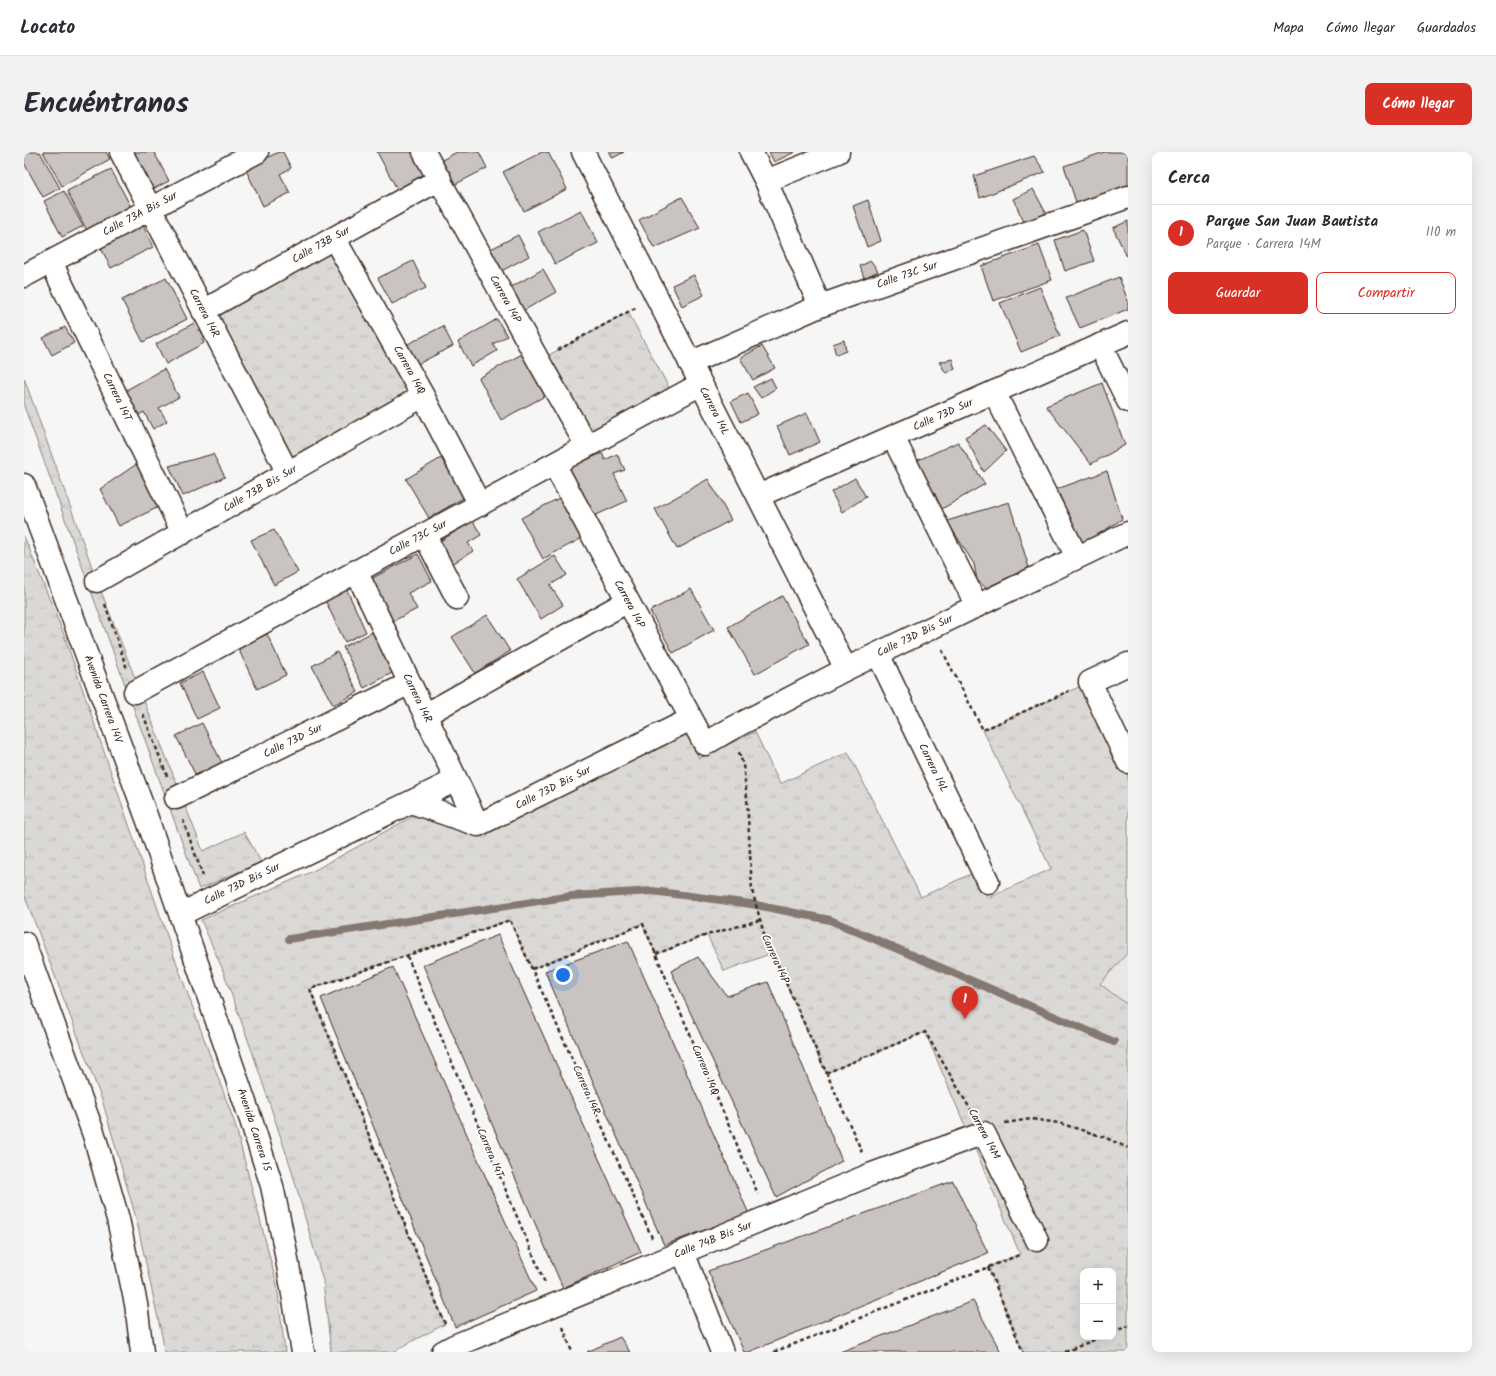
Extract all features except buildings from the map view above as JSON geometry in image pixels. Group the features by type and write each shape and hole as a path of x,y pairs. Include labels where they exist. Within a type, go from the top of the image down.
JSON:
{"main road":[{"name":"Carrera 14R","path":"121,152 288,473"},
{"name":"Calle 73A Bis Sur","path":"24,276 257,152"},
{"name":"Carrera 14P","path":"424,152 587,446"},
{"name":"Carrera 14L","path":"582,152 846,669"},
{"path":"751,152 766,181 820,306"},
{"path":"766,181 838,152"},
{"name":"Calle 73B Sur","path":"204,311 440,179"},
{"name":"Calle 73C Sur","path":"690,363 820,306 1128,197"},
{"name":"Carrera 14Q","path":"334,238 424,396 480,504"},
{"name":"Carrera 14T","path":"51,262 182,533"},
{"name":"Calle 73D Sur","path":"758,496 1128,333"},
{"path":"1100,345 1128,401"},
{"name":"Calle 73C Sur","path":"135,692 701,384"},
{"path":"994,392 1077,557"},
{"name":"Calle 73B Bis Sur","path":"97,581 424,396"},
{"path":"893,437 977,606"},
{"name":"Carrera 14P","path":"554,464 705,744"},
{"name":"Avenida Carrera 14V","path":"24,485 104,699 181,914"},
{"name":"Calle 73D Bis Sur","path":"705,744 846,669 1128,532"},
{"path":"424,534 457,598"},
{"name":"Carrera 14R","path":"356,571 478,825"},
{"path":"425,715 628,601"},
{"name":"Carrera 14L","path":"878,654 988,882"},
{"path":"1128,664 1090,682 1128,762"},
{"name":"Calle 73D Sur","path":"176,798 410,683"},
{"name":"Calle 73D Bis Sur","path":"478,825 691,719"},
{"name":"Calle 73D Bis Sur","path":"181,914 456,780"},
{"path":"411,802 478,825"},
{"name":"Avenida Carrera 15","path":"181,914 272,1186 285,1248 303,1352"},
{"path":"24,943 94,1135 118,1219 136,1304 142,1352"},
{"name":"Calle 74B Bis Sur","path":"448,1349 872,1174 984,1132"},
{"name":"Carrera 14M","path":"984,1132 1037,1240"},
{"path":"683,1252 722,1352"}],"path":[{"path":"538,360 656,297"},
{"path":"97,581 135,692 176,798 212,899"},
{"path":"931,628 983,730 1090,682"},
{"name":"Carrera 14P","path":"729,730 738,749 743,765 747,798 752,890 764,934 872,1174"},
{"name":"Carrera 14R","path":"407,956 510,920 662,1260"},
{"path":"656,954 707,934 760,920"},
{"name":"Carrera 14Q","path":"532,969 643,924 768,1217"},
{"path":"407,956 310,989 448,1349"},
{"name":"Carrera 14T","path":"407,956 554,1305 572,1352"},
{"name":"Carrera 14M","path":"826,1073 925,1032 984,1132"},
{"path":"984,1132 999,1124 1031,1119 1059,1123 1104,1137 1128,1148"},
{"path":"774,1352 1020,1254"},
{"path":"988,1267 1023,1352"},
{"path":"1116,1331 1128,1326"},
{"path":"1065,1352 1094,1340"}],"shaded area":[{"path":"1128,952 1128,1005 1100,984"}],"green space":[{"path":"330,251 410,393 292,459 212,317"},
{"path":"628,312 673,395 591,437 547,356"},
{"path":"24,378 97,581 203,851 244,832 261,862 199,889 24,406"},
{"path":"24,536 64,635 174,956 235,1124 277,1285 285,1352 164,1352 163,1341 136,1218 103,1103 24,894"},
{"path":"1090,682 1128,762 1128,952 1100,984 1128,1005 1128,1352 1023,1352 988,1267 1020,1254 925,1032 826,1073 772,953 724,971 707,935 656,954 642,924 532,969 509,920 310,989 445,1324 394,1352 331,1352 323,1281 291,1168 252,1051 222,968 201,920 313,871 421,812 485,829 684,729 699,758 755,732 780,784 848,752 921,897 975,872 988,898 1051,869 983,730"}],"waterway":[{"path":"289,939 572,896 652,891 751,904 830,920 1114,1042"}],"place":[{"name":"Parque San Juan Bautista","path":"965,1019"}]}
